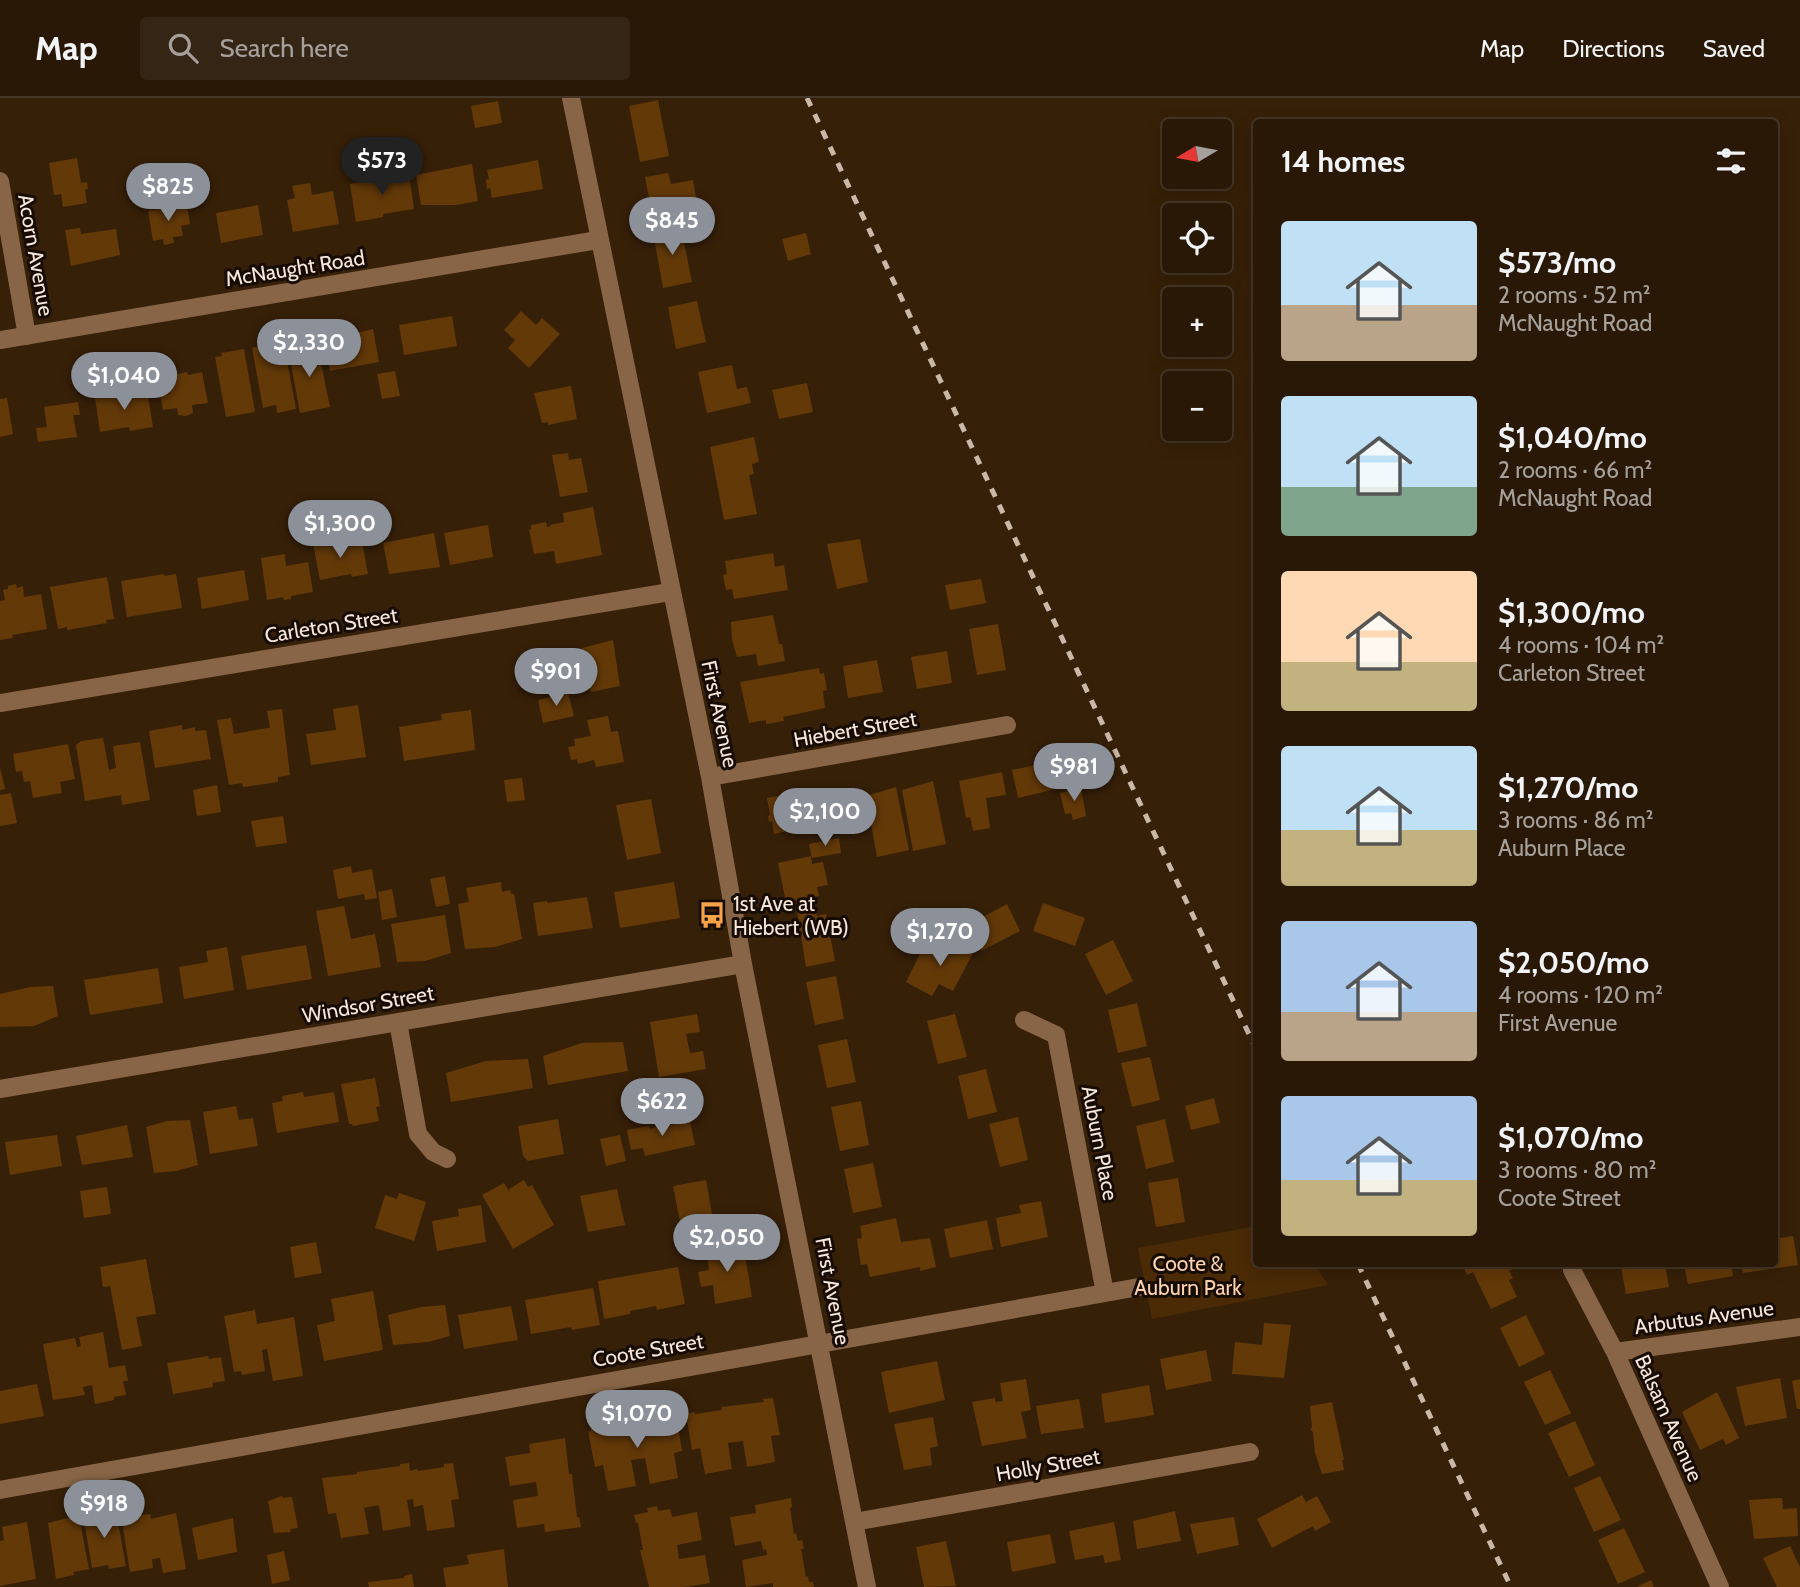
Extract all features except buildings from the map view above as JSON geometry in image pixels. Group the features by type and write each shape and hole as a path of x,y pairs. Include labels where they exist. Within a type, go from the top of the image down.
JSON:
{"street":[{"name":"First Avenue","path":"571,98 710,777 743,964 867,1587"},
{"name":"Acorn Avenue","path":"0,181 27,335"},
{"name":"McNaught Road","path":"0,340 598,240"},
{"name":"Carleton Street","path":"0,703 670,592"},
{"name":"Hiebert Street","path":"710,777 1007,725"},
{"name":"Windsor Street","path":"0,1089 743,964"},
{"name":"Auburn Place","path":"1024,1020 1056,1035 1105,1293"},
{"path":"398,1022 418,1134 433,1152 447,1159"},
{"name":"Balsam Avenue","path":"1572,1270 1615,1352 1720,1587"},
{"name":"Coote Street","path":"0,1490 1139,1287"},
{"name":"Arbutus Avenue","path":"1615,1352 1800,1327"},
{"name":"Holly Street","path":"854,1522 1250,1452"}],"green space":[{"name":"Coote & Auburn Park","path":"1253,1227 1253,1267 1316,1267 1328,1285 1152,1319 1138,1248"}],"railway":[{"path":"807,98 1253,1043"},
{"path":"1359,1267 1511,1587"}],"place":[{"name":"1st Ave at Hiebert (WB)","path":"712,915"}]}
